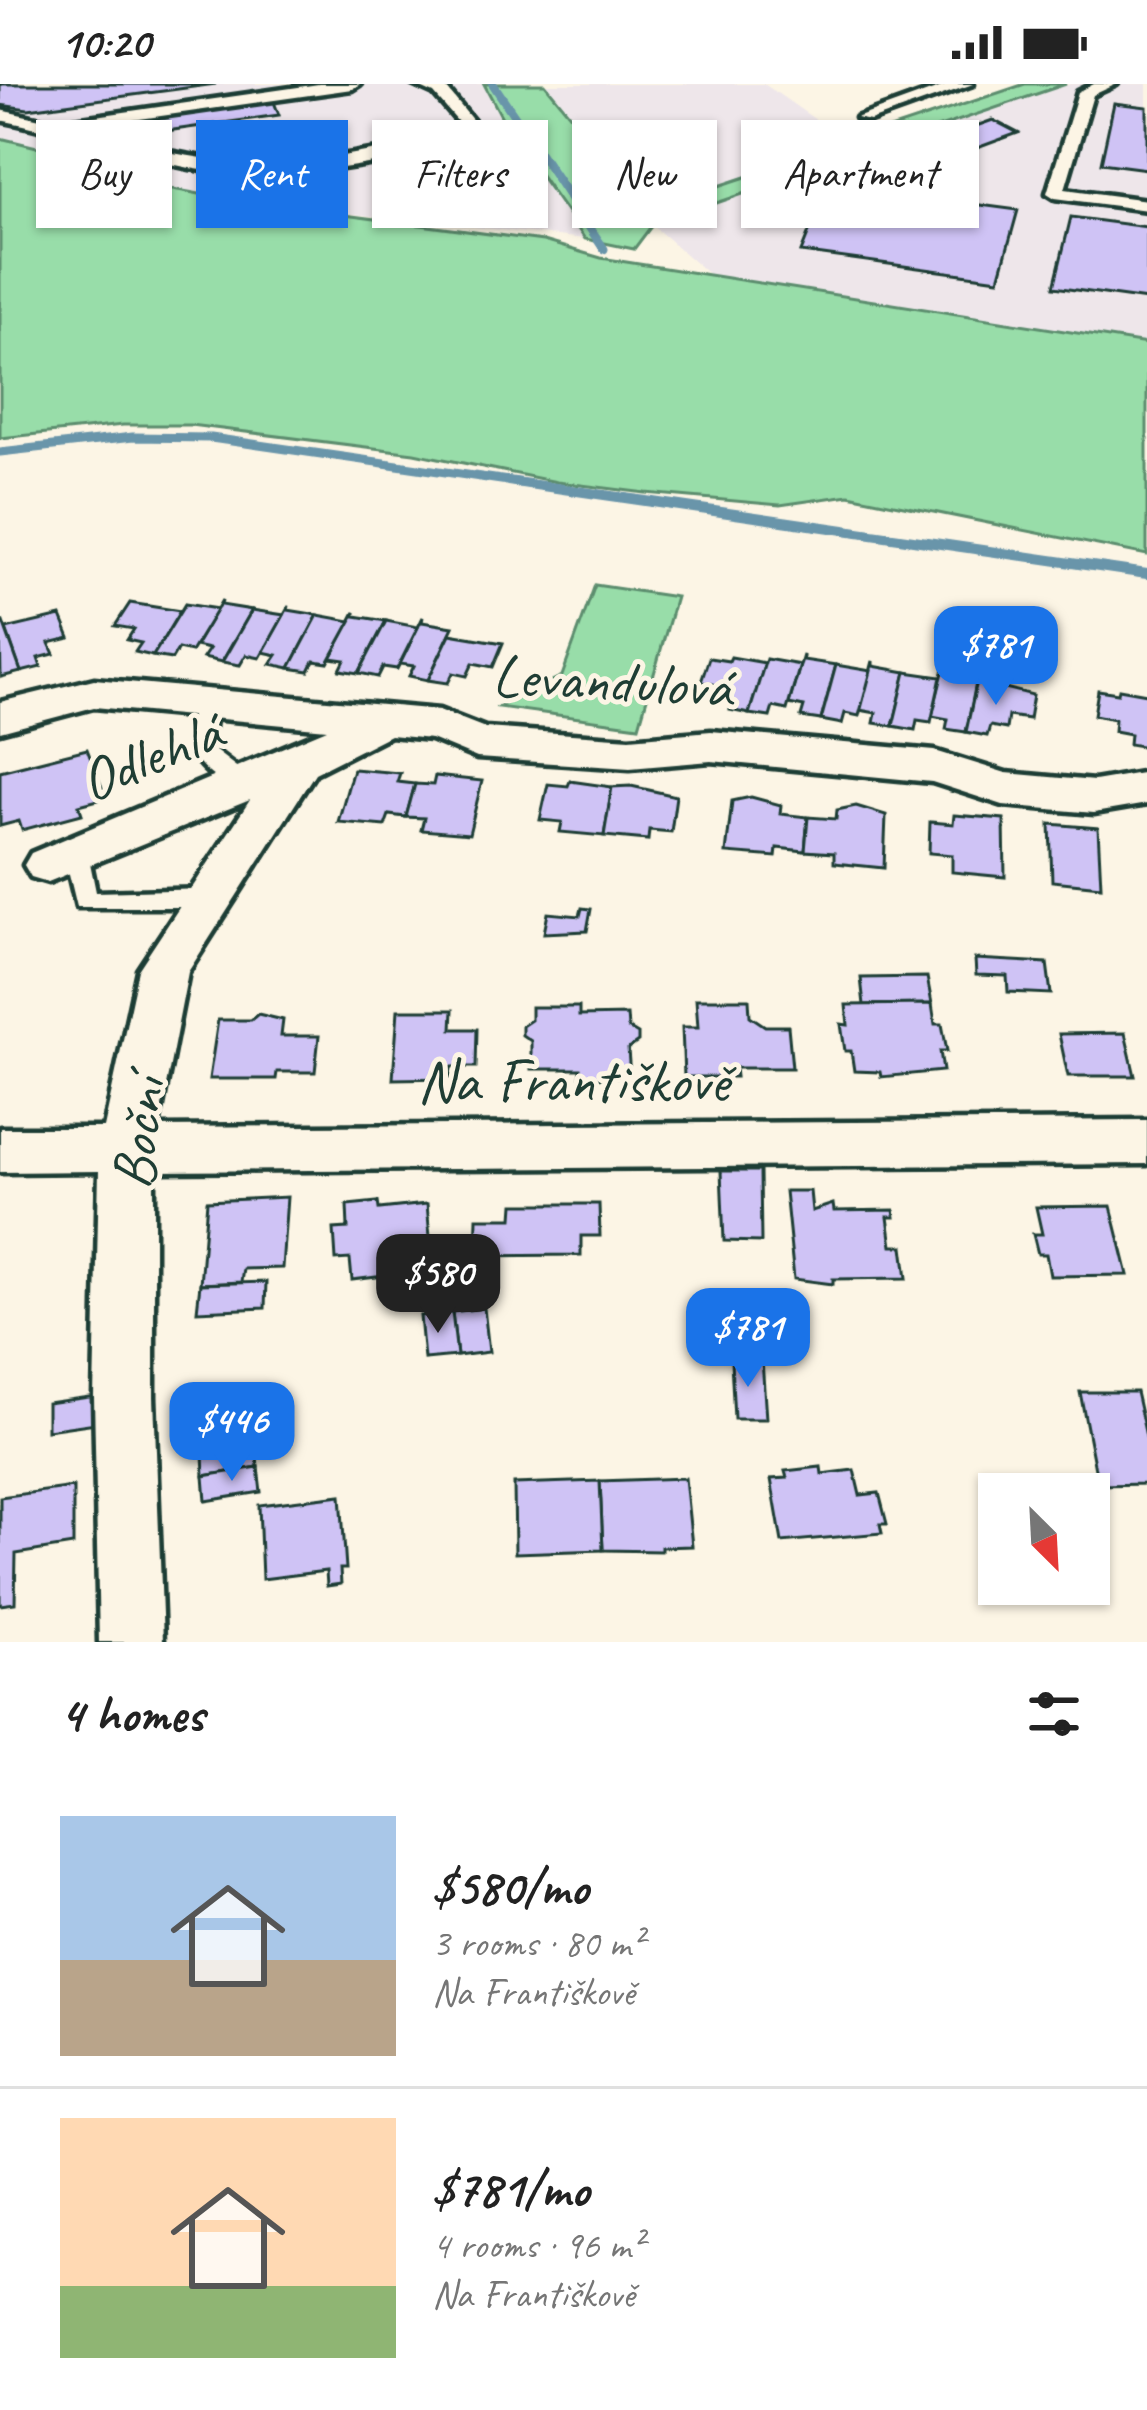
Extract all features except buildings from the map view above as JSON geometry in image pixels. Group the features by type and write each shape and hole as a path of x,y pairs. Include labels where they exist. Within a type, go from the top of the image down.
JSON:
{"street":[{"name":"Levandulová","path":"0,717 94,693 439,724 477,743 630,754 711,746 935,766 1004,789 1094,797 1147,788"},
{"name":"Boční","path":"131,1642 124,1397 127,1149 163,970 299,762 386,719"},
{"name":"Odlehlá","path":"62,859 299,762"},
{"name":"Na Františkově","path":"0,1150 1147,1142"}],"lane":[{"path":"96,120 352,84"},
{"path":"172,158 258,170 437,145 461,136 466,122 440,91 420,84"},
{"path":"864,118 965,84"},
{"path":"1109,84 1086,92 1055,193 1147,205"},
{"path":"0,115 36,121"},
{"path":"205,703 197,742 204,757 244,785"},
{"path":"62,859 86,901 208,898"}],"shaded area":[{"path":"0,84 484,84 503,120 372,120 372,216 348,213 348,120 196,120 196,195 172,190 172,120 36,120 36,152 0,142"},
{"path":"545,84 764,84 816,120 741,120 741,179 717,187 717,120 574,120"},
{"path":"1070,84 1147,84 1147,344 711,276 655,228 717,228 717,203 741,195 741,228 979,228 979,120 963,120"},
{"path":"548,186 572,221 572,228 585,239 483,228 548,228"}],"green space":[{"path":"484,84 545,84 574,120 572,221 548,186 548,120 503,120"},
{"path":"1025,84 1066,84 960,120 917,120"},
{"path":"0,138 36,147 36,228 172,228 172,189 196,193 196,228 348,228 348,215 372,219 372,228 444,228 543,241 601,258 1147,344 1147,555 849,495 780,505 646,493 557,482 414,453 190,425 123,425 0,438"},
{"path":"741,179 741,195 717,203 717,187"},
{"path":"577,228 650,228 634,249 585,239"},
{"path":"595,585 676,597 639,726 498,707 562,676"}],"waterway":[{"path":"493,84 604,249"},
{"path":"0,452 133,437 211,438 529,484"},
{"path":"508,481 1147,574"}]}
